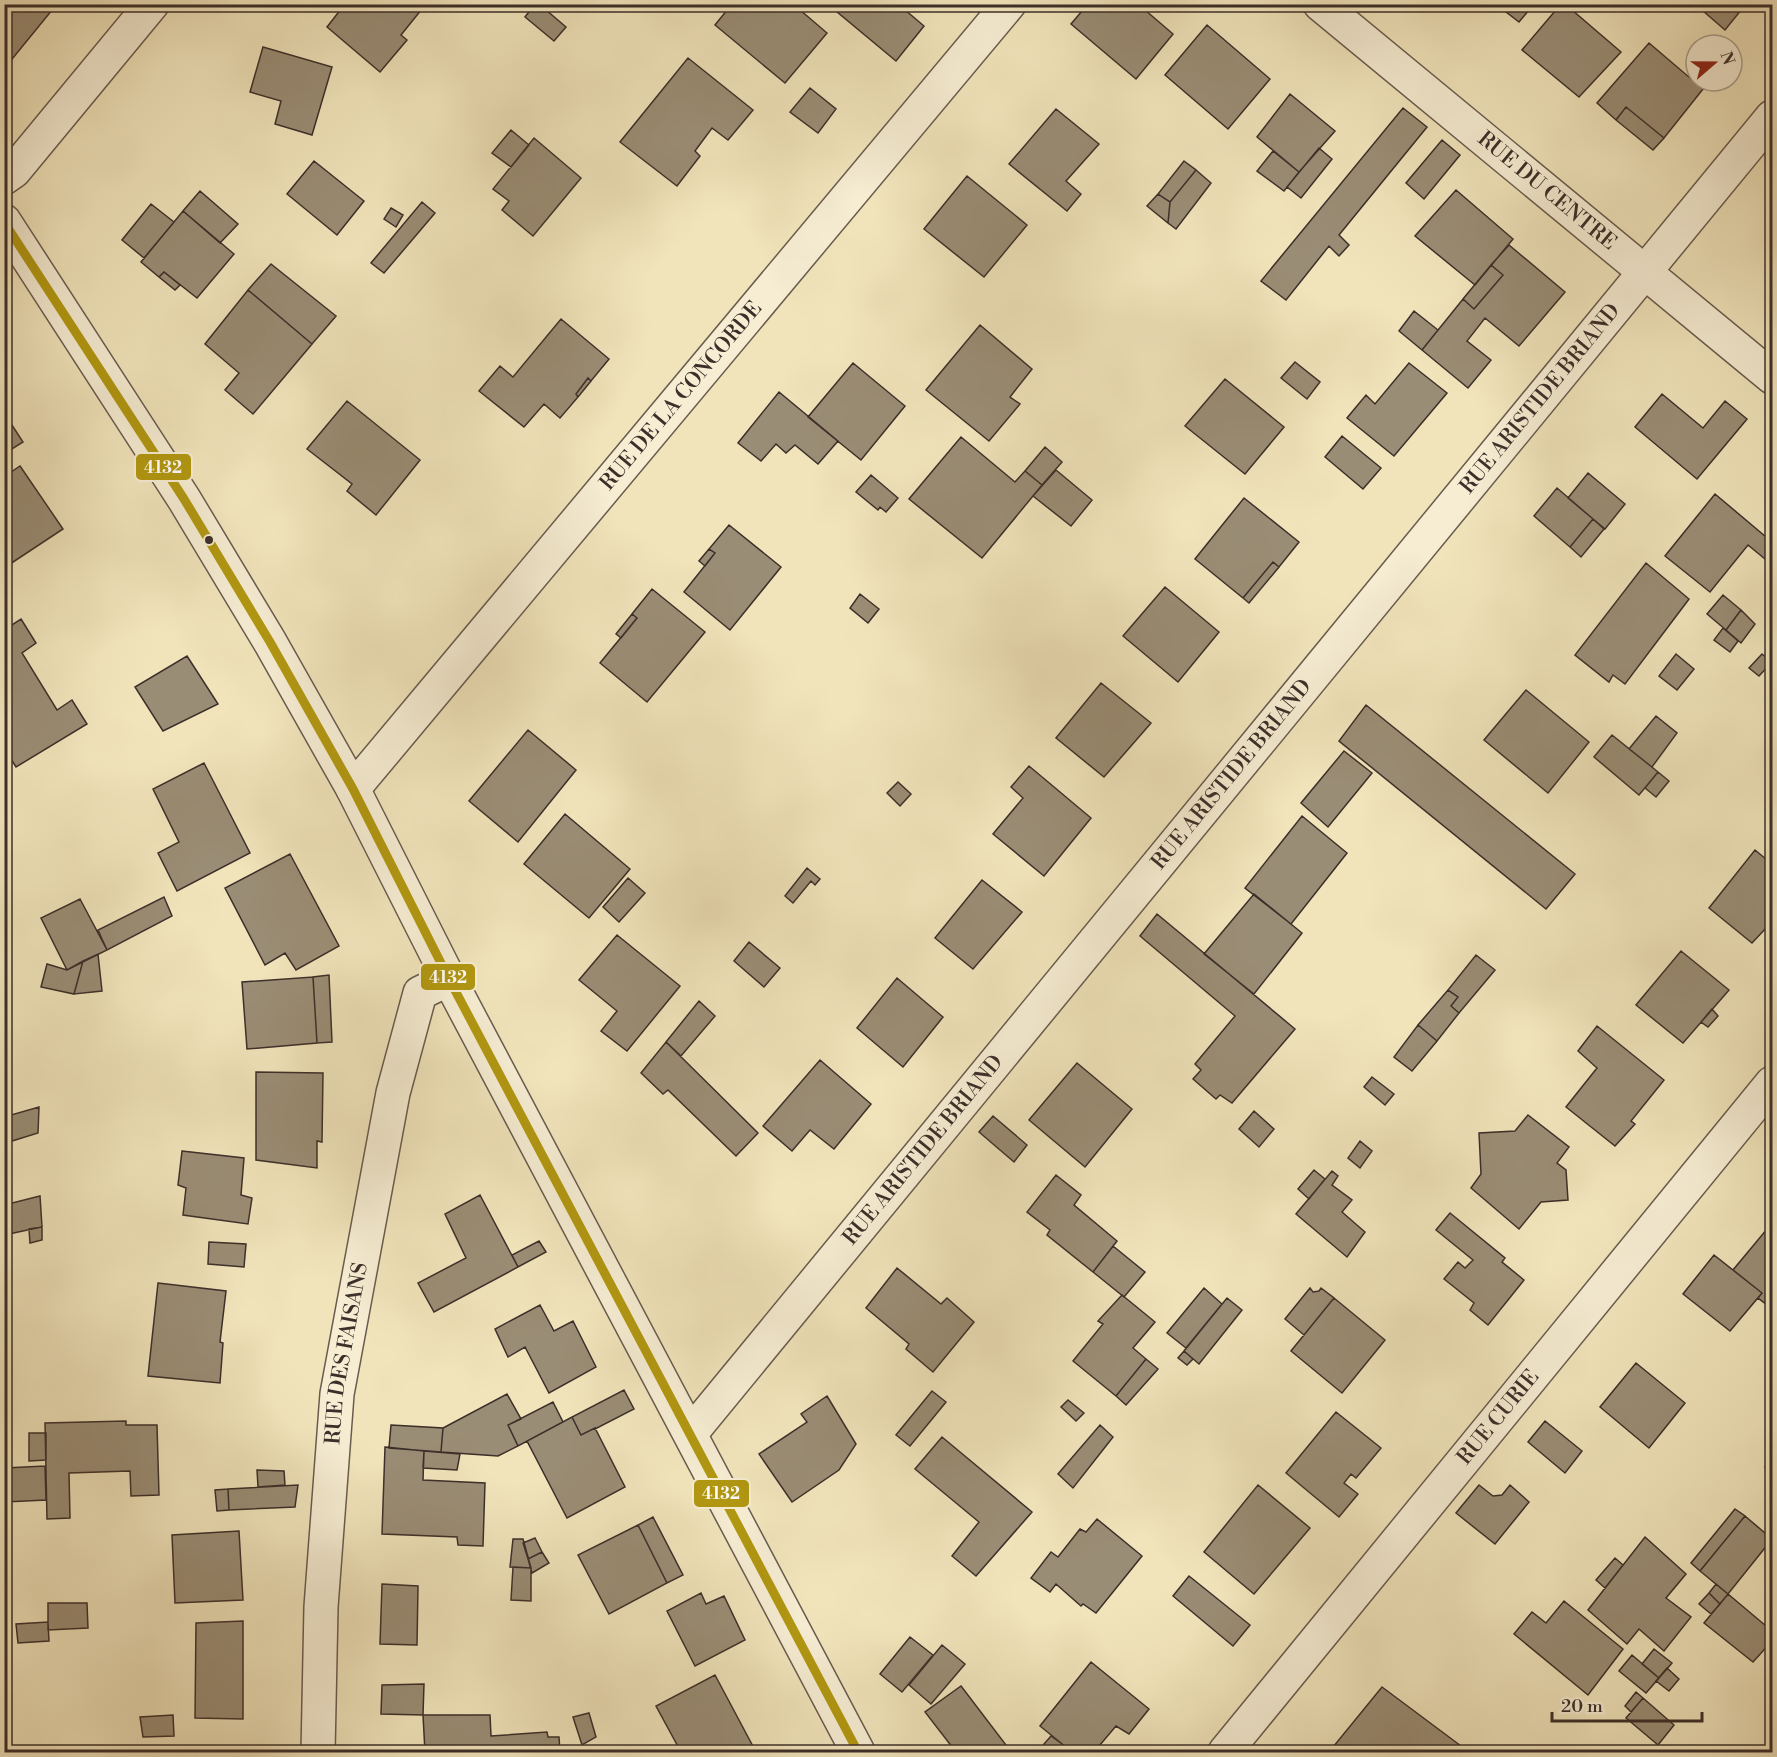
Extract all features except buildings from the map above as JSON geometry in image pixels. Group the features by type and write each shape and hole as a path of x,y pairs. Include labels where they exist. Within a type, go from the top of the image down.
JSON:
{"street":[{"path":"4,178 14,171 152,4"},
{"name":"RUE DE LA CONCORDE","path":"353,789 1009,4"},
{"name":"RUE DU CENTRE","path":"1320,4 1773,377"},
{"name":"RUE ARISTIDE BRIAND","path":"691,1433 1773,117"},
{"path":"4,221 184,499 270,642 353,789 449,979 858,1752"},
{"name":"RUE DES FAISANS","path":"318,1752 321,1607 337,1394 393,1094 420,993 449,979"},
{"name":"RUE CURIE","path":"1225,1752 1773,1083"}],"transit line":[{"name":"4132","path":"4,222 184,499 270,642 353,789 449,979 858,1752"}]}
